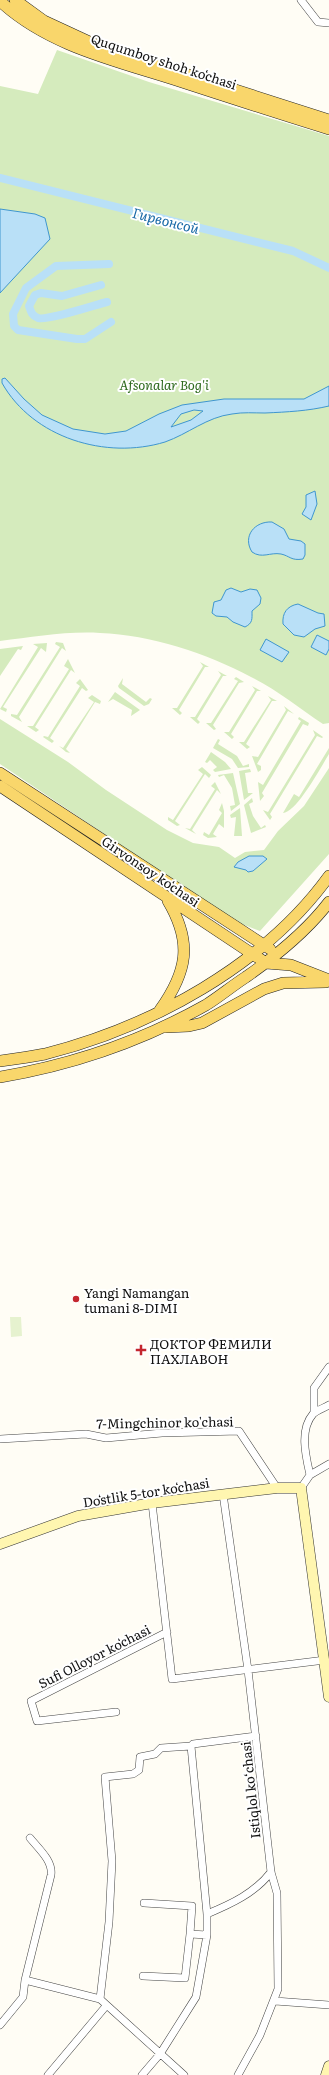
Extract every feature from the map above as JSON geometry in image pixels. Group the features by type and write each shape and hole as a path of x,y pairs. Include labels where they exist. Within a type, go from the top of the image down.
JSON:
{"main road":[{"name":"Ququmboy shoh koʻchasi","path":"15,0 44,21 98,46 329,120"},
{"name":"Ququmboy shoh koʻchasi","path":"0,1 37,28 75,46 116,61 329,129"},
{"path":"0,764 3,779"},
{"name":"Girvonsoy koʻchasi","path":"3,779 167,899 253,955 266,963 290,966 329,981"},
{"name":"Girvonsoy koʻchasi","path":"3,779 277,954 290,966"},
{"path":"0,1061 43,1054 92,1040 158,1012 253,955 308,903 329,876"},
{"path":"158,1012 177,980 183,965 185,950 179,922 167,899"},
{"path":"0,1077 64,1063 114,1046 162,1027 207,1004 266,963 291,943 329,902"},
{"path":"162,1027 190,1026 202,1023 264,989 283,983 329,981"}],"street":[{"path":"301,0 318,22 329,23"},
{"path":"314,1413 314,1388 329,1367"},
{"path":"310,1475 305,1454 306,1433 310,1419 314,1413 329,1405"},
{"name":"7-Mingchinor ko'chasi","path":"0,1439 86,1434 106,1438 162,1433 239,1431 277,1488"},
{"path":"329,1464 310,1475 301,1488 329,1697"},
{"name":"Doʻstlik 5-tor koʻchasi","path":"0,1544 78,1516 152,1503 223,1494 277,1488 301,1488"},
{"name":"Istiqlol ko‘chasi","path":"223,1494 248,1670 271,1872 277,1893 278,1989 249,2056 238,2075"},
{"name":"Sufi Olloyor koʻchasi","path":"152,1503 172,1679 248,1670"},
{"name":"Sufi Olloyor koʻchasi","path":"116,1712 37,1721 31,1701 167,1632"},
{"path":"248,1670 325,1660"},
{"path":"100,1999 109,1922 112,1861 105,1777 133,1774 139,1770 140,1757 155,1754 160,1748 191,1746 193,1744 256,1736"},
{"path":"142,2075 160,2054 196,1997 207,1935 207,1914 191,1746"},
{"path":"0,2025 23,1997 25,1980 48,1895 52,1869 49,1862 30,1838"},
{"path":"207,1914 233,1903 264,1882 271,1872"},
{"path":"143,1976 185,1978 192,1906 144,1902"},
{"path":"190,1934 207,1935"},
{"path":"25,1980 100,1999 184,2075"},
{"path":"274,2001 329,2005"},
{"path":"48,2075 106,2006"},
{"path":"326,2075 329,2066"}],"green space":[{"name":"Afsonalar Bog'i","path":"57,50 149,82 329,136 329,723 323,724 261,682 234,668 197,653 158,641 119,634 75,633 0,641 0,86 38,94"},
{"path":"56,642 63,643 66,651 62,648 19,717 22,722 11,716 11,714 17,715 60,647 55,644"},
{"path":"47,643 46,652 41,648 3,707 7,709 6,712 0,709 38,647 33,644"},
{"path":"23,646 21,650 18,649 0,676 0,649"},
{"path":"68,659 75,673 71,670 35,727 39,730 36,732 27,726 33,726 69,669 64,666"},
{"path":"200,662 209,667 205,667 179,710 182,713 180,715 172,708 177,708 203,666"},
{"path":"218,671 227,676 223,676 197,719 200,722 198,724 190,717 195,717 221,675"},
{"path":"236,677 244,682 239,683 213,725 216,729 214,730 206,723 211,723 238,681 234,679"},
{"path":"123,678 122,684 146,702 150,698 152,699 149,704 144,706 119,688 118,686"},
{"path":"80,679 88,690 86,691 82,688 50,738 54,741 52,743 43,737 48,737 80,686 76,683"},
{"path":"252,686 261,691 257,691 231,734 234,737 232,739 224,732 229,732 255,690"},
{"path":"115,692 140,710 131,716 132,710 113,699 108,702"},
{"path":"92,695 101,701 100,704 95,702 66,749 70,753 66,752 59,746 63,748 94,702 88,698"},
{"path":"268,696 277,701 272,701 246,744 250,747 247,749 239,742 244,742 271,700"},
{"path":"284,706 294,714 288,711 257,764 261,766 261,770 258,772 252,756 258,757 286,710"},
{"path":"299,717 309,723 308,726 303,724 262,793 264,796 260,801 258,782 263,785 301,721 298,719"},
{"path":"0,719 68,762 106,790 167,830 193,843 219,847 235,858 245,852 264,850 278,831 304,806 329,768 329,854 260,931 234,921 0,764"},
{"path":"313,730 323,737 317,736 270,814 272,817 270,820 263,810 268,812 315,735"},
{"path":"218,739 220,740 218,744 237,756 243,766 249,764 249,767 238,768 232,759 213,748"},
{"path":"329,748 329,754 302,797 289,811 283,813 294,794 299,797"},
{"path":"211,752 225,762 231,769 215,772 213,770 217,767 210,760 207,763 205,762"},
{"path":"202,767 211,775 209,778 205,774 175,821 180,825 177,826 168,820 168,817 173,820 203,774 198,770"},
{"path":"250,769 251,772 245,773 248,793 253,793 244,800 239,771"},
{"path":"233,773 240,804 231,811 230,806 235,805 232,788 224,775 219,777 218,775"},
{"path":"215,782 221,794 217,790 192,830 196,834 185,828 190,829 215,789 211,786"},
{"path":"252,798 253,802 249,804 253,816 261,828 265,825 266,827 251,833 244,805"},
{"path":"222,803 224,811 224,828 219,824 213,834 217,837 208,838 203,835 204,832 209,835 222,813 219,810"},
{"path":"240,808 242,836 234,836 236,817 231,818 230,815"},
{"path":"10,1317 21,1317 22,1336 11,1337"}],"water":[{"path":"0,209 35,214 45,218 50,239 0,293"},
{"path":"5,378 24,399 42,415 73,429 105,434 126,431 159,414 182,405 224,399 304,399 329,386 329,406 297,411 240,413 223,416 206,422 165,442 142,447 119,448 96,446 73,440 52,431 32,418 15,402 2,383 2,379","holes":["194,410 203,411 191,420 171,427 181,414"]},
{"path":"315,491 317,504 311,520 302,514 306,507 306,495"},
{"path":"272,522 284,529 289,539 301,541 305,544 305,555 303,559 293,559 281,554 259,555 252,552 249,546 249,535 260,524"},
{"path":"231,588 241,592 250,589 257,590 261,598 260,604 252,611 251,622 245,627 233,622 227,617 216,616 212,613 214,602 221,600 226,590"},
{"path":"298,604 318,613 324,614 325,626 315,629 304,637 294,635 283,624 283,617 288,608"},
{"path":"317,635 329,641 329,649 326,655 311,647"},
{"path":"266,639 289,652 282,662 260,650"},
{"path":"249,856 263,856 267,859 253,871 248,872 246,870 234,867 238,862"}],"waterway":[{"name":"Гирвонсой","path":"0,178 293,251 329,268"},
{"path":"109,264 56,266 26,288 13,314 14,326 18,330 77,339 85,339 111,322"},
{"path":"101,285 62,296 41,293 35,295 29,306 34,316 43,318 61,315 107,302"}],"place":[{"name":"Yangi Namangan tumani 8-DIMI","path":"76,1299"},
{"name":"ДОКТОР ФЕМИЛИ ПАХЛАВОН","path":"141,1350"}]}
